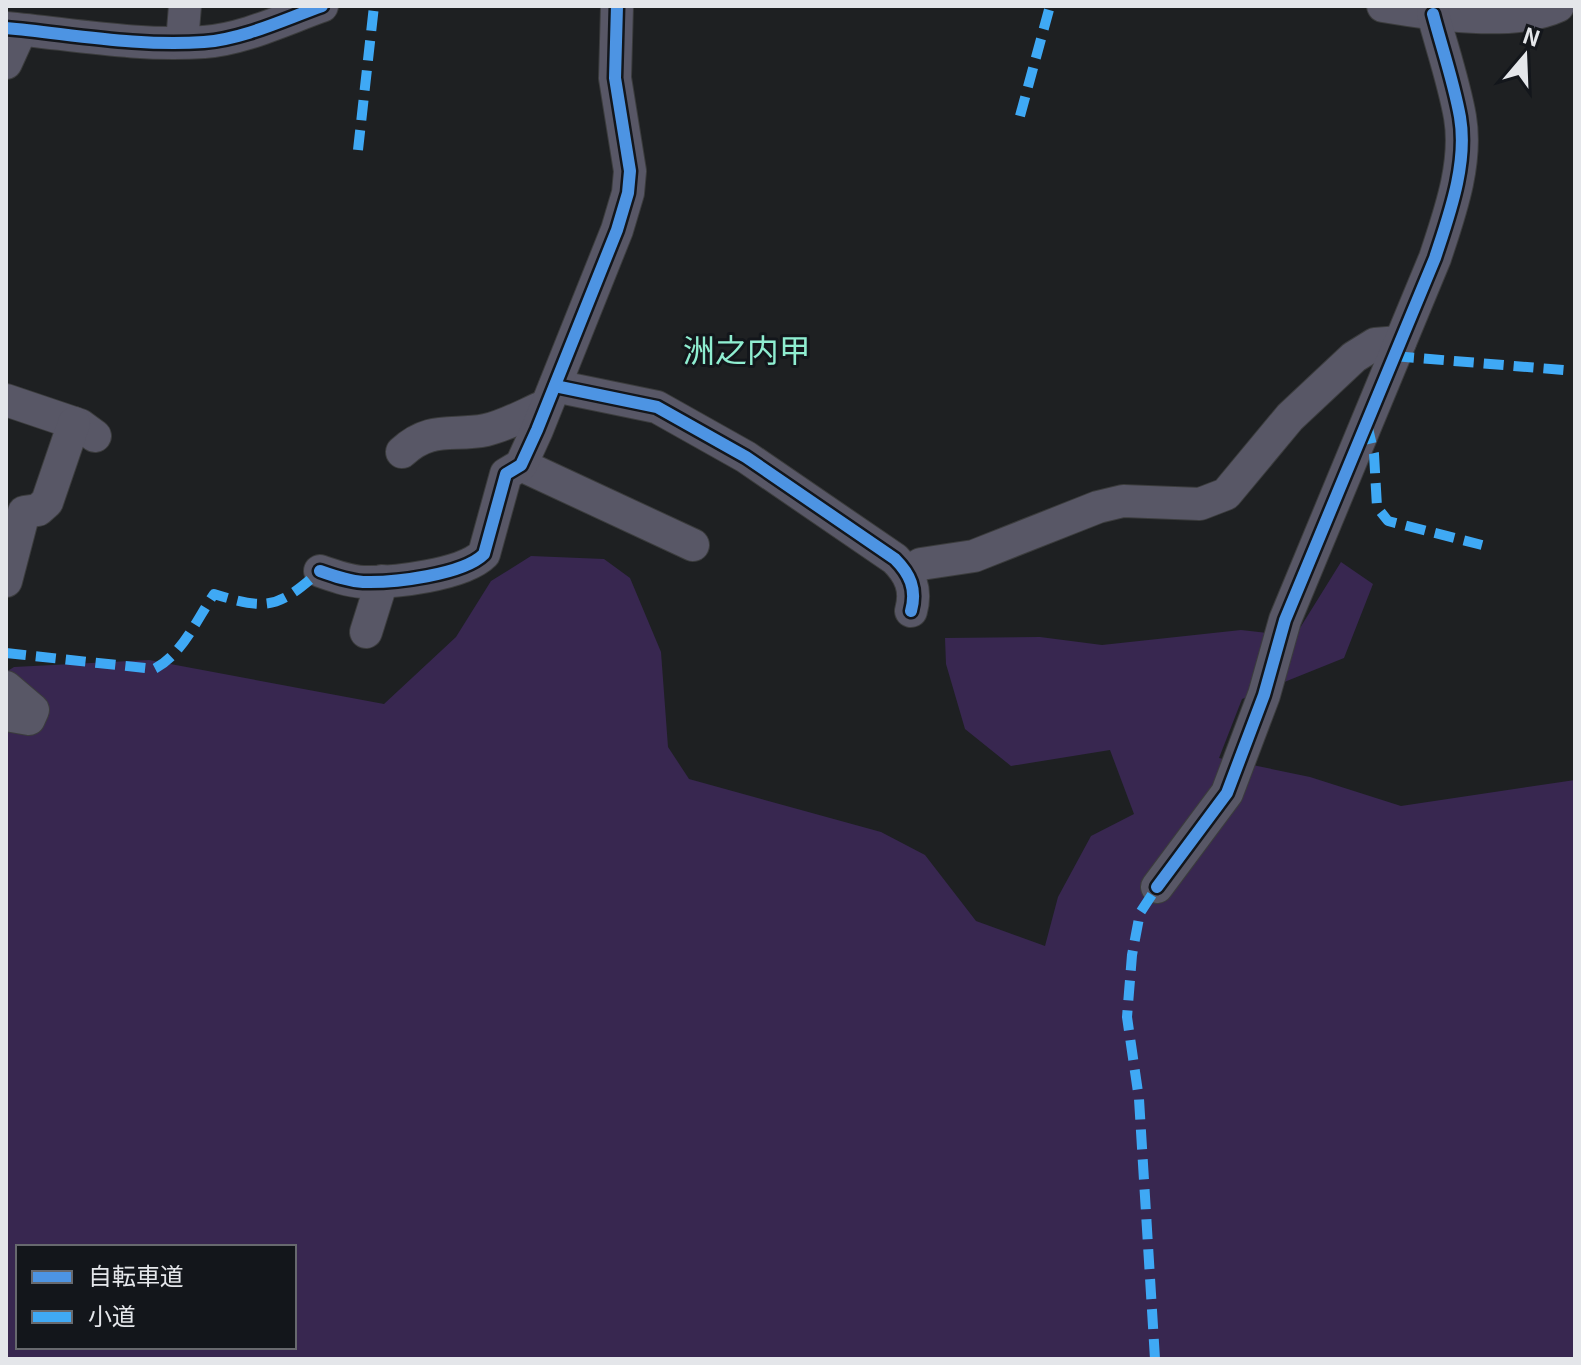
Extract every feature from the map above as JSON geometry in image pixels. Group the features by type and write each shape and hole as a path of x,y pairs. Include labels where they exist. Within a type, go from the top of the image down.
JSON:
{"street":[{"path":"182,42 185,6"},
{"path":"320,571 361,582 382,581 474,564 484,554 506,474 521,465 628,193 630,171 615,78 617,6"},
{"path":"1383,6 1433,14 1518,15 1558,6"},
{"path":"6,63 14,29 182,42 221,39 319,7"},
{"path":"1157,887 1227,793 1264,695 1285,620 1435,258 1453,202 1460,161 1461,120 1433,14"},
{"path":"908,572 921,564 974,556 1098,507 1123,501 1200,504 1226,494 1290,417 1354,357 1375,344 1400,342"},
{"path":"402,452 414,440 432,434 485,431 550,396 657,407 815,501 908,572 915,596 911,611"},
{"path":"6,400 84,429 47,502 38,510 24,512 6,581"},
{"path":"521,465 693,545"},
{"path":"366,632 382,581"},
{"path":"6,687 33,710 29,719 6,715"}],"shaded area":[{"path":"531,556 604,559 630,578 661,652 668,747 689,779 881,832 925,855 976,921 1045,946 1058,897 1091,836 1134,814 1110,750 1011,766 965,729 946,664 945,638 1040,637 1102,645 1241,630 1295,636 1341,562 1373,584 1344,658 1242,699 1219,758 1310,777 1401,806 1575,780 1575,1359 6,1359 6,672 14,667 149,660 384,704 456,637 491,581"}],"marked path":[{"path":"358,150 374,6"},
{"path":"1020,116 1050,6"},
{"path":"1394,356 1575,371"},
{"path":"1367,424 1374,454 1377,507 1388,521 1482,545"},
{"path":"6,653 154,669 181,646 214,594 247,603 272,603 293,593 320,571"},
{"path":"1155,1359 1139,1099 1127,1017 1132,955 1140,913 1157,887"}],"cycle path":[{"path":"6,28 130,41 204,42 249,33 322,6"},
{"path":"320,571 357,581 392,581 444,572 484,554 506,474 521,465 537,430 617,230 628,193 630,171 615,78 617,6"},
{"path":"1157,887 1227,793 1264,695 1285,620 1435,258 1446,224 1456,189 1462,135 1455,91 1433,14"},
{"path":"555,386 657,407 746,457 895,559 911,582 911,611"}],"district":[{"name":"洲之内甲","path":"747,348"}]}
